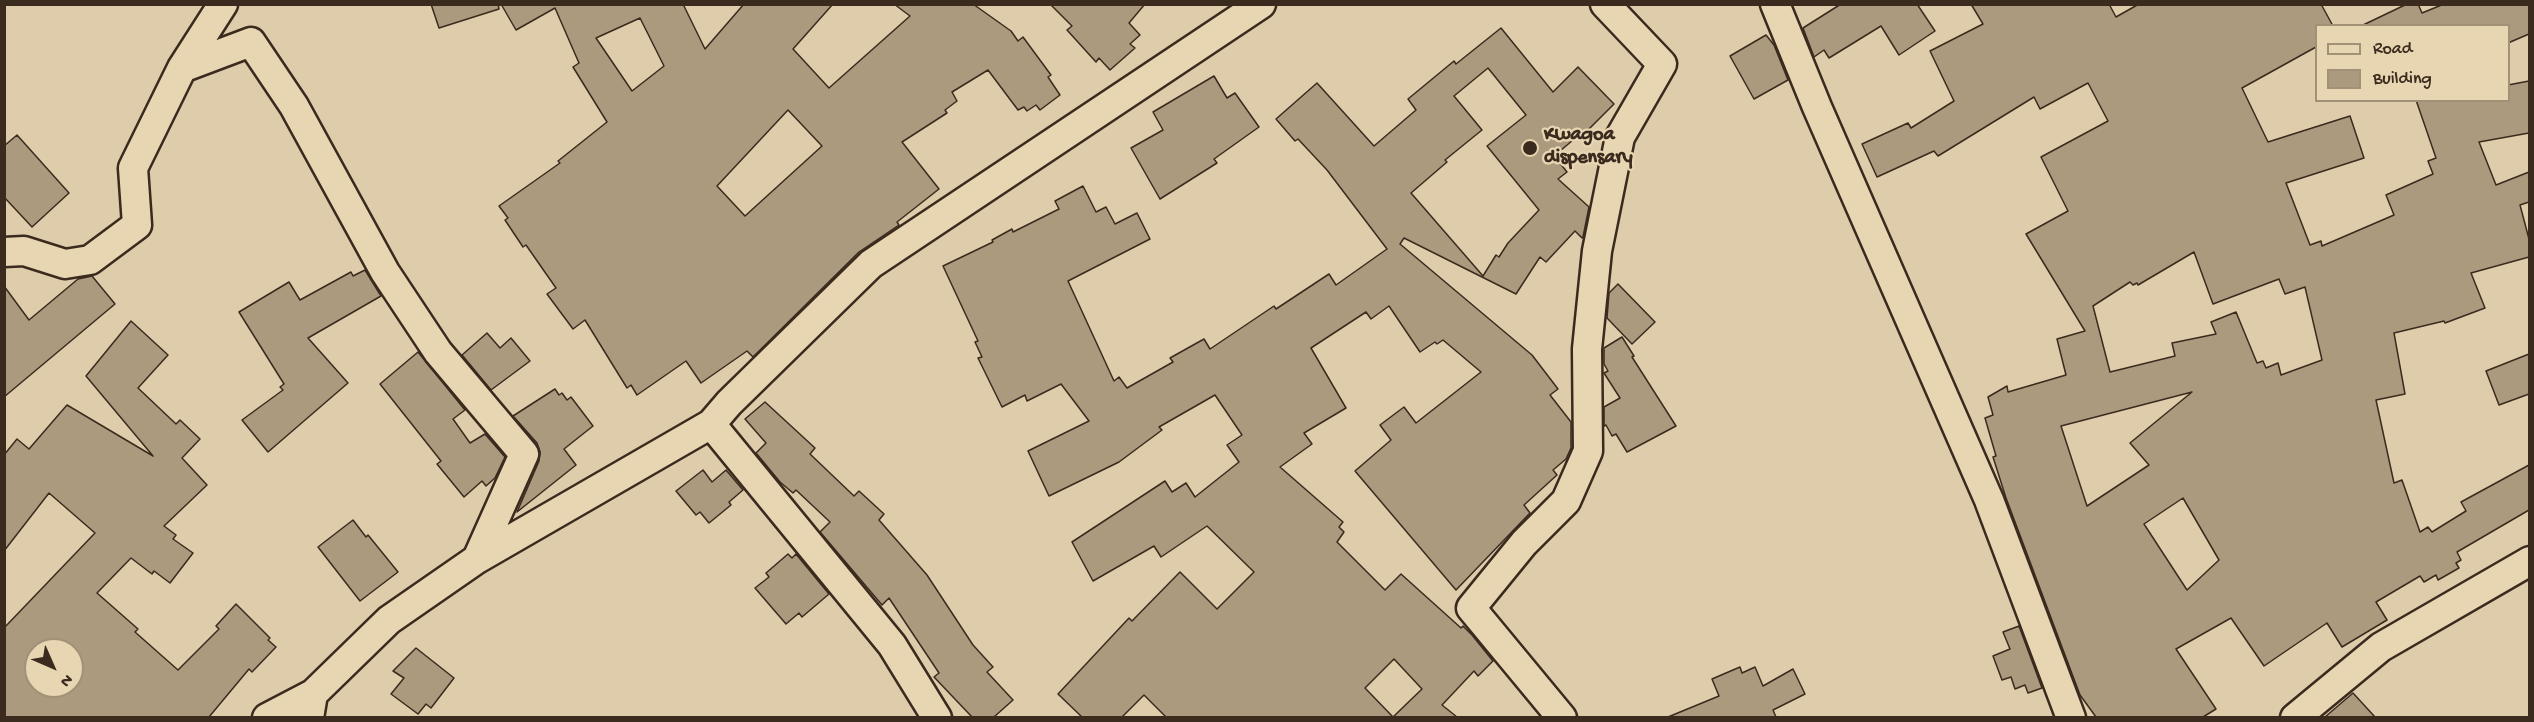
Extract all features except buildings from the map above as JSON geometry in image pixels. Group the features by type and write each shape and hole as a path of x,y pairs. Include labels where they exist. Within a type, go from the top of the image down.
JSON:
{"street":[{"path":"4,252 24,251 65,264 90,260 137,225 133,168 182,68 223,4"},
{"path":"267,717 311,706 389,620 477,560 711,424 729,403 871,264 1261,4"},
{"path":"1562,717 1472,608 1524,543 1566,501 1588,451 1587,349 1597,251 1620,137 1662,64 1605,4"},
{"path":"1775,4 1817,107 1989,500 2071,717"},
{"path":"182,68 251,42 294,106 385,272 438,352 524,454 477,560"},
{"path":"711,424 892,645 938,717"},
{"path":"2295,717 2381,647 2529,561"}],"place":[{"name":"Kwagoa dispensary","path":"1530,148"}]}
